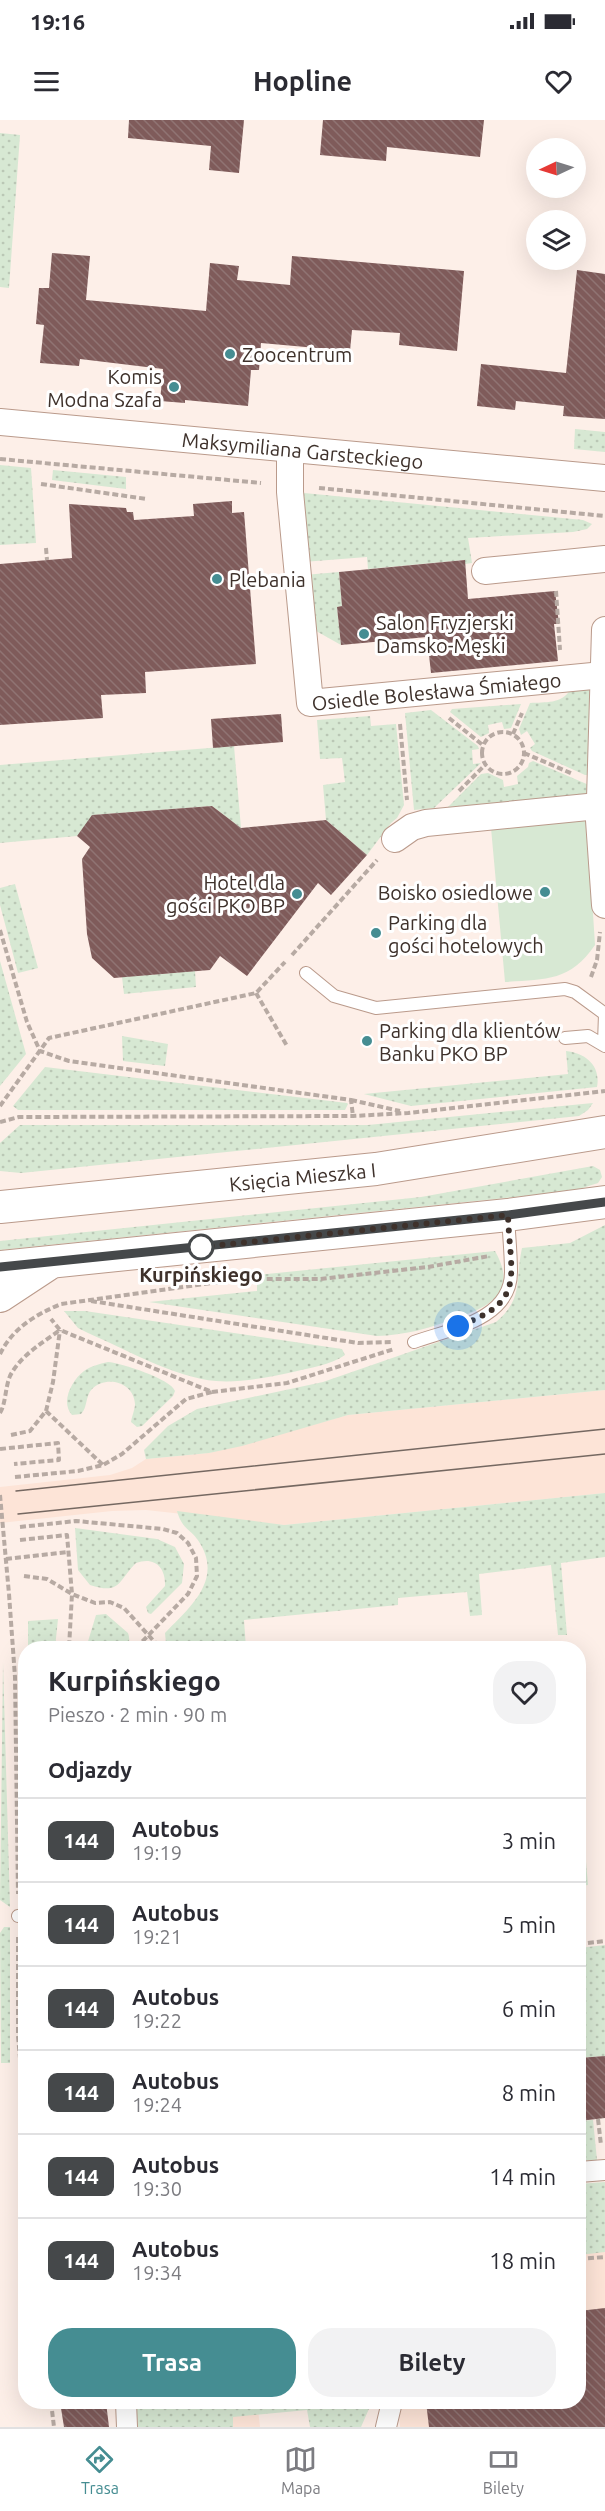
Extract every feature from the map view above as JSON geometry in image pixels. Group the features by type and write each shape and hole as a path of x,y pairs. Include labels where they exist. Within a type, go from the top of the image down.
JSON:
{"street":[{"name":"Maksymiliana Garsteckiego","path":"0,422 605,478"},
{"name":"Osiedle Bolesława Śmiałego","path":"290,449 290,492 310,703 603,675"},
{"path":"485,571 605,559"},
{"path":"605,630 600,797 605,905"},
{"path":"404,833 426,823 600,797"},
{"name":"Księcia Mieszka I","path":"0,1208 376,1169 605,1132"},
{"path":"0,1267 508,1215 605,1202"},
{"path":"0,1296 52,1262"},
{"path":"586,2171 605,2170"},
{"path":"126,2409 127,2427"},
{"path":"386,2427 390,2409"}],"lane":[{"path":"306,974 334,996 376,1008 565,989 575,992 605,1014 604,1044 588,1036 565,1038"},
{"path":"414,1342 479,1319 495,1310 508,1291 511,1273 508,1215"}],"path":[{"path":"41,484 147,499"},
{"path":"46,548 47,560"},
{"path":"554,564 556,626 561,663 559,679"},
{"path":"398,695 408,811 404,833"},
{"path":"524,753 518,768 504,774 490,769 484,762 484,746 489,739 504,732 513,734 518,739 524,753 600,797"},
{"path":"0,1106 49,1038 256,993 375,864"},
{"path":"593,1005 591,975 597,960 598,936 605,924"},
{"path":"0,930 27,1022 40,1051 69,1061 351,1101 408,1113"},
{"path":"256,993 287,1046"},
{"path":"0,1122 19,1117 353,1116 408,1113 605,1091"},
{"path":"351,1101 353,1116"},
{"path":"0,1354 5,1344 21,1325 40,1312 61,1304 246,1280 320,1279 428,1267 509,1254"},
{"path":"91,1301 358,1343 414,1342"},
{"path":"51,1319 60,1330 212,1392"},
{"path":"11,1435 30,1431 46,1411 53,1382 60,1330"},
{"path":"1,1412 11,1376 19,1363 60,1330"},
{"path":"15,1478 78,1471 103,1465 122,1454 186,1400 212,1392 287,1383 414,1342"},
{"path":"46,1411 103,1465"},
{"path":"0,1449 58,1443 59,1460 14,1464"},
{"path":"0,1495 15,1677 18,1779"},
{"path":"20,1527 76,1521 163,1529 177,1533 188,1543 196,1558 197,1576 188,1594 143,1641"},
{"path":"21,1540 67,1535 72,1594 69,1641"},
{"path":"6,1558 68,1552"},
{"path":"24,1576 47,1579 72,1594 95,1603 110,1602 124,1608 154,1641"},
{"path":"586,1943 605,1941"},
{"path":"586,2258 605,2256"},
{"path":"52,2409 54,2427"}],"shaded area":[{"path":"605,1390 605,1493 284,1525 146,1510 112,1511 0,1523 0,1487 110,1475 132,1468 146,1459 209,1453 348,1415"},
{"path":"605,2230 605,2427 400,2427 399,2409 586,2409 586,2232"},
{"path":"258,2410 260,2427 225,2427 224,2414"}],"green space":[{"path":"0,133 20,135 9,288 0,287"},
{"path":"575,429 605,432 605,452 574,449"},
{"path":"0,465 31,468 36,543 0,545"},
{"path":"53,470 126,477 126,489 52,480"},
{"path":"304,493 583,520 592,524 587,529 573,532 468,538 472,563 465,564 464,560 368,569 367,557 303,562 301,497"},
{"path":"339,572 342,606 337,607 341,645 309,627 304,575"},
{"path":"591,685 589,775 585,775 532,751 530,748 535,744 527,731 521,735 519,729 530,703 558,700 567,695 570,690"},
{"path":"521,704 511,728 504,729 502,722 488,725 489,733 481,737 450,712 452,709"},
{"path":"431,710 478,746 479,749 472,750 473,764 481,763 434,808 414,810 405,713"},
{"path":"370,716 371,726 396,724 404,805 397,818 367,855 326,820 323,785 345,782 342,758 320,759 317,720"},
{"path":"234,746 241,828 212,806 93,815 77,836 0,843 0,765"},
{"path":"533,761 589,785 594,795 448,807 481,774 488,773 503,780 504,787 518,784 517,776"},
{"name":"Boisko osiedlowe","path":"587,819 595,945 586,957 566,972 544,979 505,982 491,828"},
{"path":"15,884 38,968 18,973 0,905 0,888"},
{"path":"0,961 26,1054 0,1086"},
{"path":"195,971 196,987 124,994 122,977"},
{"path":"122,1036 168,1044 165,1066 123,1061"},
{"path":"566,1051 580,1055 590,1062 597,1073 597,1087 411,1106 364,1094 568,1074"},
{"path":"45,1067 348,1104 345,1110 18,1110 13,1106"},
{"path":"593,1103 579,1116 21,1173 0,1171 0,1143 20,1125 368,1125"},
{"path":"593,1166 600,1170 602,1177 598,1183 573,1191 0,1250 0,1241 421,1197"},
{"path":"605,1225 605,1390 348,1415 242,1446 209,1453 146,1459 144,1450 168,1426 197,1409 323,1382 496,1322 515,1297 522,1248 570,1243"},
{"path":"495,1251 502,1265 504,1278 502,1288 489,1303 444,1323 397,1334 377,1336 149,1302 257,1291 257,1275"},
{"path":"64,1311 85,1311 342,1349 345,1355 320,1366 265,1378 226,1381 201,1379 168,1369 88,1333 78,1328"},
{"path":"108,1362 134,1368 165,1382 175,1391 173,1396 142,1426 137,1427 131,1422 135,1404 130,1390 118,1383 104,1382 92,1389 81,1414 72,1415 67,1398 75,1380 87,1369"},
{"path":"605,1493 605,1557 561,1563 567,1635 558,1635 551,1565 479,1574 482,1615 470,1616 467,1592 398,1598 398,1605 244,1620 246,1641 166,1641 165,1633 200,1594 207,1571 206,1558 201,1545 182,1523 177,1511 284,1525"},
{"path":"75,1528 157,1539 175,1547 184,1564 182,1583 151,1614 148,1613 146,1607 165,1586 161,1569 153,1562 136,1563 122,1581 113,1587 100,1588 90,1585 78,1570"},
{"path":"106,1614 128,1633 129,1641 88,1641 96,1615"},
{"path":"58,1619 56,1641 28,1641 28,1621"},
{"path":"3,1662 10,1907 0,1900"},
{"path":"586,1862 588,1885 586,1885"},
{"path":"4,1927 10,1927 10,2063 1,2063 0,1933"},
{"path":"605,1945 605,2056 586,2057 586,1947"},
{"path":"586,2120 593,2120 597,2160 586,2161"},
{"path":"605,2182 605,2252 586,2254 586,2183"},
{"path":"137,2409 369,2409 361,2427 310,2427 307,2410 233,2417 233,2427 138,2427"}],"building":[{"path":"129,120 244,120 239,173 209,170 211,146 128,138"},
{"path":"323,120 484,120 480,157 387,147 386,161 320,155"},
{"path":"52,253 90,256 86,300 206,311 210,263 239,266 237,280 290,285 292,256 464,271 457,351 399,345 400,333 352,330 350,351 261,343 259,370 251,370 248,406 185,400 185,403 160,401 163,369 80,359 79,366 40,363 44,325 36,324 39,288 49,288"},
{"path":"577,270 605,274 605,419 563,416 564,406 516,401 515,410 477,406 481,364 566,373"},
{"path":"232,501 232,513 244,512 256,664 145,672 146,693 101,695 103,718 0,725 0,564 72,558 69,504 126,508 127,512 133,512 134,520 194,516 193,504"},
{"path":"465,560 468,599 555,591 559,624 554,624 558,661 431,673 427,637 341,645 337,607 342,606 339,572"},
{"path":"281,714 283,742 213,748 211,719"},
{"path":"212,806 241,828 326,820 367,855 331,895 318,883 247,976 220,956 210,970 114,978 92,958 87,934 82,859 90,847 77,836 92,815"},
{"path":"605,2056 605,2118 586,2120 586,2057"},
{"path":"605,2308 605,2427 429,2427 427,2409 586,2409 586,2310"},
{"path":"61,2409 107,2409 109,2427 64,2427"}],"tram line":[{"path":"16,1491 605,1429"},
{"path":"18,1514 605,1454"}],"bus line":[{"name":"144","path":"0,1267 508,1215 605,1202"}],"place":[{"name":"Zoocentrum","path":"230,354"},
{"name":"Komis Modna Szafa","path":"174,387"},
{"name":"Plebania","path":"217,579"},
{"name":"Salon Fryzjerski Damsko-Męski","path":"364,634"},
{"name":"Boisko osiedlowe","path":"545,892"},
{"name":"Hotel dla gości PKO BP","path":"297,894"},
{"name":"Parking dla gości hotelowych","path":"376,933"},
{"name":"Parking dla klientów Banku PKO BP","path":"367,1041"},
{"name":"Kurpińskiego","path":"201,1247"}],"route":[{"path":"201,1247 508,1215 511,1273 508,1291 503,1302 495,1310 479,1319 458,1326"}]}
